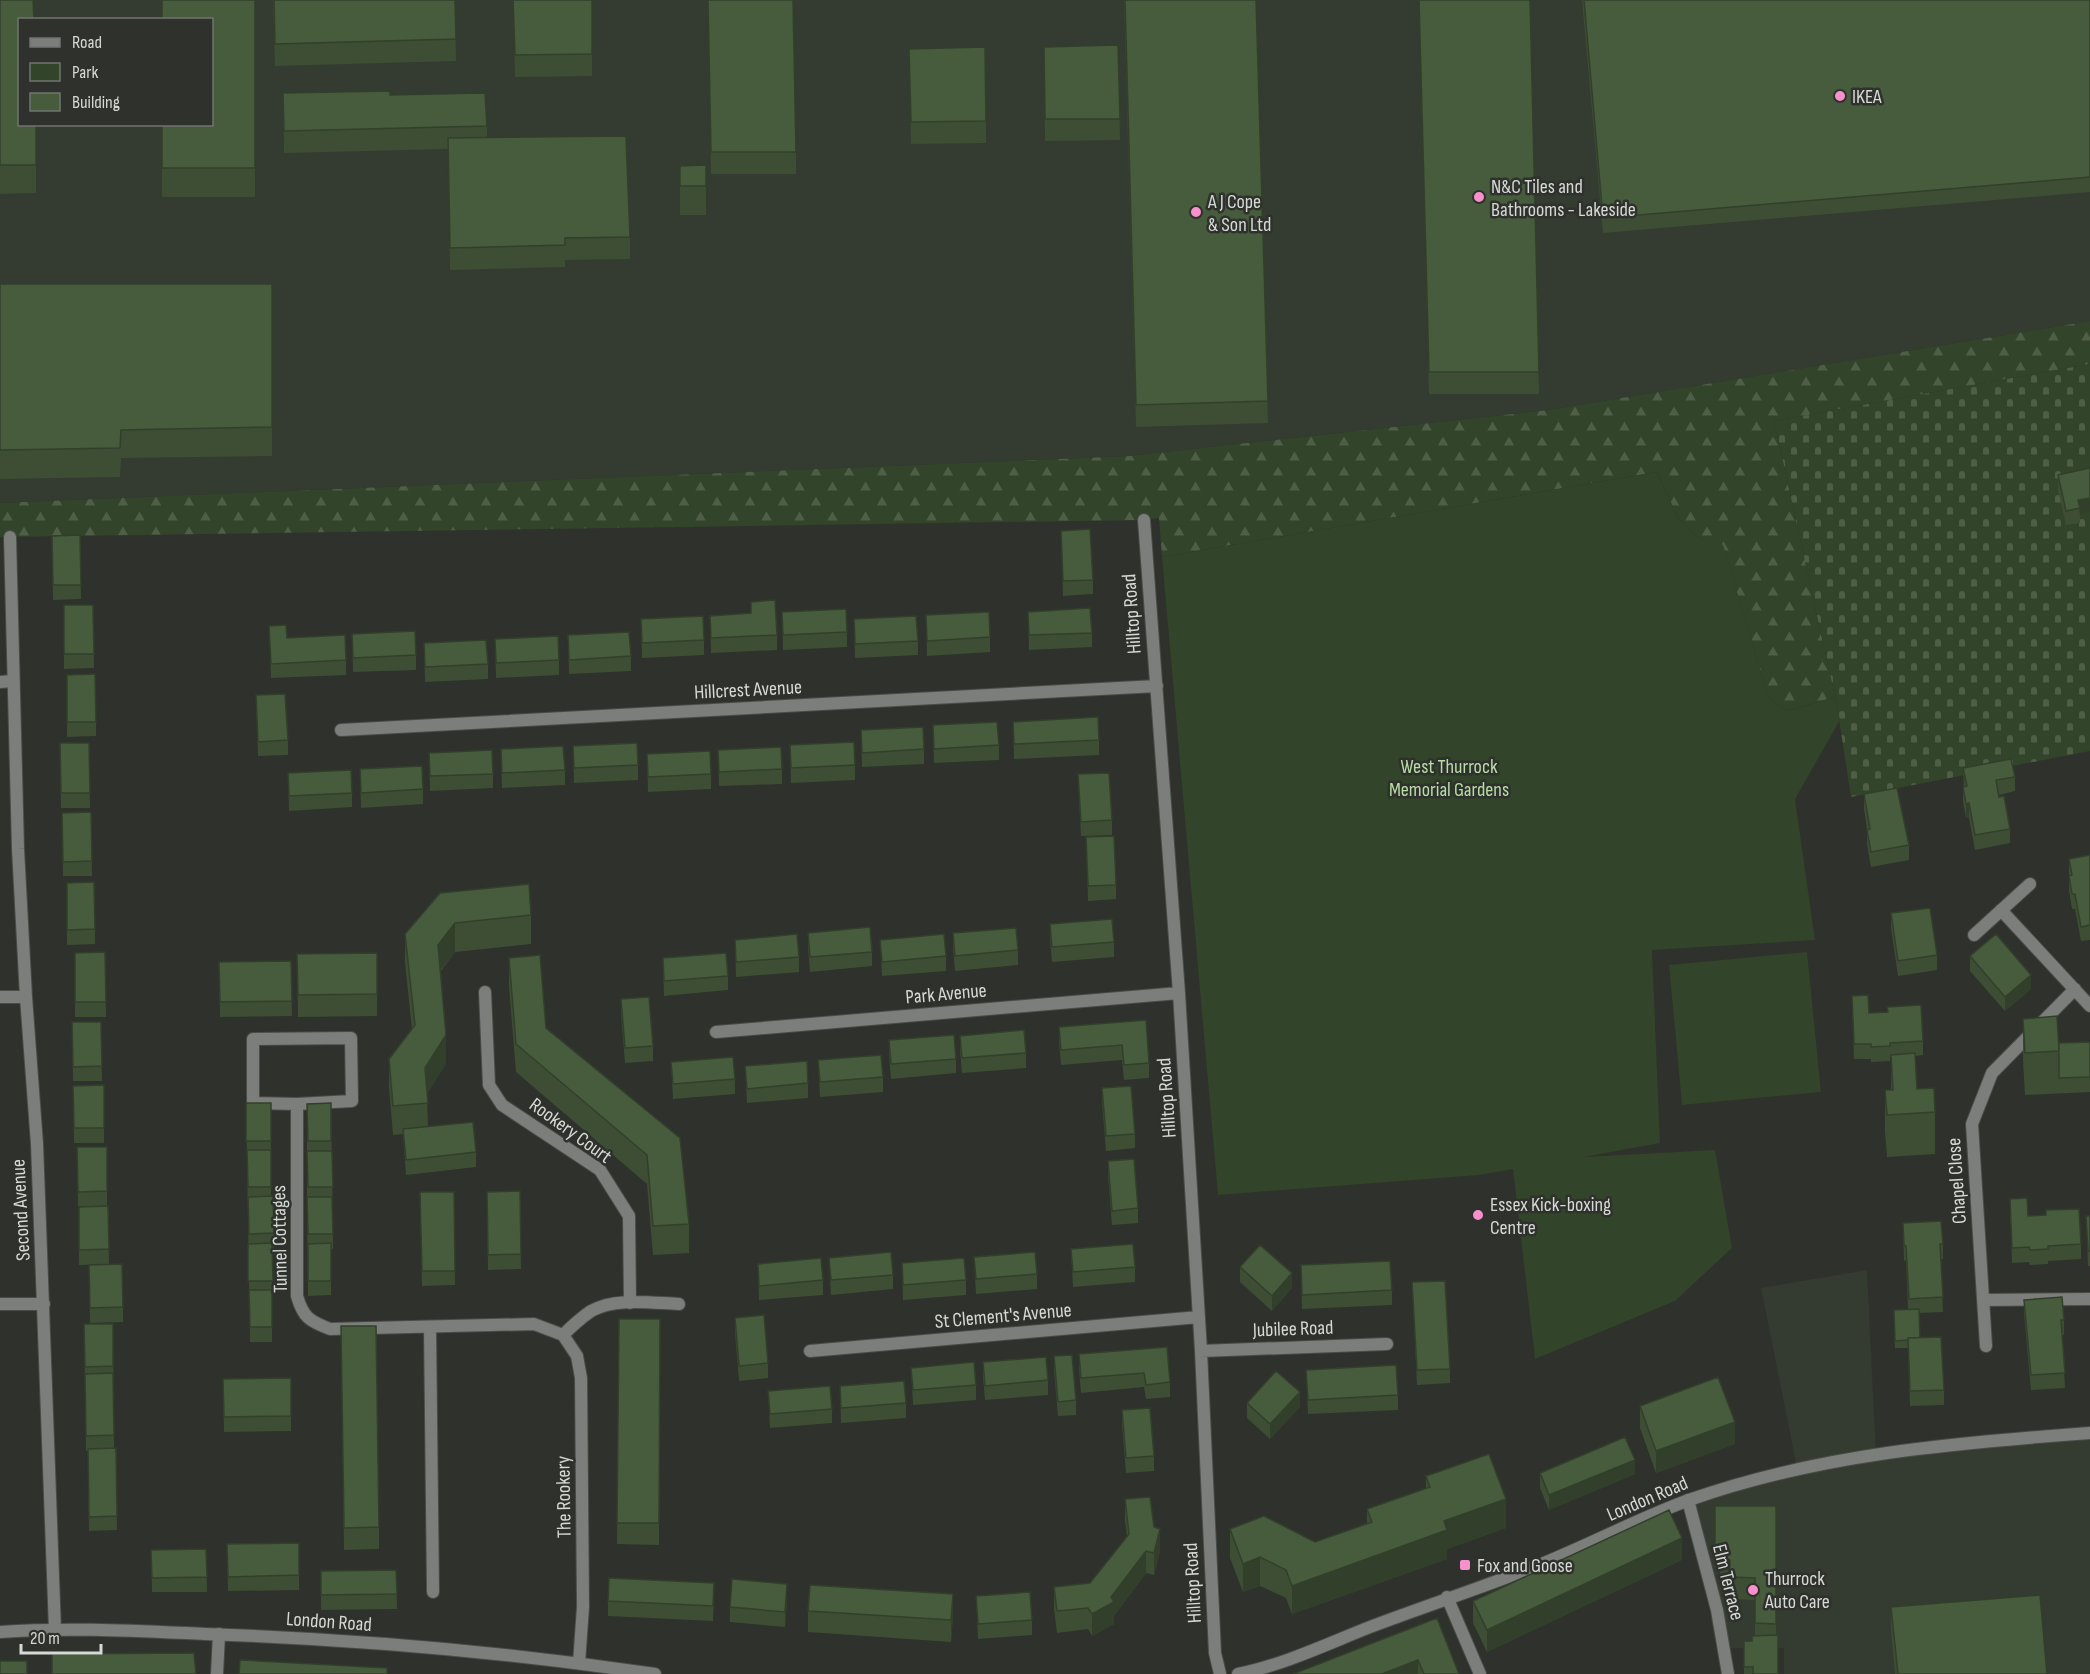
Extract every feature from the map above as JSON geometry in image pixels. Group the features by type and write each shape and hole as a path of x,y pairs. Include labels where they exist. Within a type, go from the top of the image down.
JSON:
{"street":[{"name":"Hilltop Road","path":"1144,520 1179,993 1201,1351 1215,1653 1220,1674"},
{"name":"Second Avenue","path":"10,537 6,682 37,1144 55,1629"},
{"name":"Hillcrest Avenue","path":"341,730 1157,686"},
{"path":"1974,935 2030,884"},
{"path":"2001,910 2090,1006"},
{"name":"Chapel Close","path":"1986,1346 1972,1124 1992,1072 2074,989"},
{"name":"Rookery Court","path":"485,992 489,1085 502,1105 600,1170 628,1216 630,1303"},
{"name":"Park Avenue","path":"716,1032 1179,993"},
{"path":"0,997 26,997"},
{"path":"351,1038 352,1101 297,1104 253,1103 253,1039 351,1038"},
{"name":"Tunnel Cottages","path":"297,1104 297,1296 302,1313 315,1323 330,1329 534,1324 562,1335"},
{"path":"1983,1300 2090,1299"},
{"path":"0,1304 44,1304"},
{"path":"562,1335 592,1311 608,1305 679,1304"},
{"name":"St Clement's Avenue","path":"810,1351 1199,1317"},
{"path":"430,1328 433,1592"},
{"name":"The Rookery","path":"562,1335 577,1356 581,1378 583,1607 579,1663"},
{"name":"Jubilee Road","path":"1201,1351 1387,1344"},
{"name":"London Road","path":"1238,1674 1278,1663 1447,1597 1544,1563 1688,1500 1741,1483 1797,1468 1924,1446 2090,1433"},
{"name":"Elm Terrace","path":"1688,1500 1717,1610 1728,1674"},
{"path":"1447,1597 1480,1674"},
{"name":"London Road","path":"0,1632 55,1629 219,1634 383,1644 579,1663 655,1674"},
{"path":"217,1674 219,1634"}],"shaded area":[{"path":"0,0 2090,0 2090,321 1548,410 1130,456 0,503"},
{"path":"1867,1270 1876,1454 2090,1435 2090,1674 1784,1674 1784,1648 1724,1648 1688,1500 1797,1468 1761,1288"}],"green space":[{"path":"2090,321 2090,364 1774,421 1835,697 1788,711 1769,699 1723,546 1699,539 1678,518 1657,472 1162,557 1159,518 0,537 0,503 1130,456 1548,410"},
{"path":"2090,364 2090,751 1851,797 1837,706 1774,421"},
{"name":"West Thurrock Memorial Gardens","path":"1657,472 1678,518 1699,539 1723,545 1769,699 1788,711 1835,697 1840,720 1795,799 1815,940 1652,950 1660,1143 1584,1157 1715,1150 1732,1248 1675,1301 1535,1359 1513,1169 1479,1175 1218,1195 1162,557"},
{"path":"1807,952 1821,1092 1682,1105 1669,965"}],"building":[{"path":"0,0 33,0 34,18 18,18 18,126 36,126 36,165 0,165"},
{"path":"162,0 255,0 255,168 162,168 162,126 213,126 213,18 162,18"},
{"path":"274,0 455,0 456,39 275,44"},
{"path":"513,0 592,0 592,54 515,55"},
{"path":"708,0 793,0 796,152 711,152"},
{"name":"A J Cope & Son Ltd","path":"1125,0 1256,0 1268,401 1136,405"},
{"name":"N&C Tiles and Bathrooms - Lakeside","path":"1419,0 1530,0 1539,372 1429,372"},
{"name":"IKEA","path":"1584,0 2090,0 2090,177 1603,218"},
{"path":"1118,45 1120,119 1045,119 1044,47"},
{"path":"985,47 986,121 911,122 909,49"},
{"path":"390,91 390,95 485,93 487,126 284,131 283,93"},
{"path":"626,136 630,237 565,238 565,245 450,248 448,138"},
{"path":"706,165 706,186 680,186 680,166"},
{"path":"0,284 272,284 272,427 121,430 120,448 0,450"},
{"path":"2090,468 2090,498 2078,500 2080,508 2066,511 2058,475"},
{"path":"1090,529 1093,580 1063,581 1061,531"},
{"path":"80,535 81,585 53,585 52,536"},
{"path":"775,600 777,635 711,638 710,616 751,613 751,602"},
{"path":"64,605 93,605 94,654 64,654"},
{"path":"1090,608 1092,633 1029,635 1028,612"},
{"path":"846,609 847,632 783,635 782,612"},
{"path":"989,612 990,637 927,641 926,615"},
{"path":"703,616 704,640 642,643 641,619"},
{"path":"916,616 918,641 855,644 854,619"},
{"path":"286,625 287,638 345,635 346,660 271,664 269,626"},
{"path":"415,631 416,655 353,658 352,634"},
{"path":"629,632 631,656 569,660 568,635"},
{"path":"558,636 559,660 496,663 495,639"},
{"path":"486,640 488,664 425,667 424,643"},
{"path":"95,674 96,722 67,722 67,675"},
{"path":"285,694 288,740 258,742 256,695"},
{"path":"1098,717 1099,740 1014,744 1013,722"},
{"path":"997,722 999,745 934,749 933,725"},
{"path":"923,727 924,749 862,753 861,730"},
{"path":"854,742 855,765 791,768 790,745"},
{"path":"60,743 89,743 90,793 61,793"},
{"path":"637,743 638,765 574,768 573,746"},
{"path":"563,746 565,770 502,773 501,749"},
{"path":"781,747 782,769 719,772 718,750"},
{"path":"492,750 493,774 430,776 429,753"},
{"path":"710,751 711,774 648,777 647,754"},
{"path":"2011,759 2015,777 1996,780 1999,797 2004,796 2010,829 1975,835 1969,803 1966,804 1963,787 1967,786 1963,768"},
{"path":"422,766 423,789 361,793 360,769"},
{"path":"351,770 352,793 289,796 288,773"},
{"path":"1109,773 1112,820 1081,822 1078,774"},
{"path":"1897,788 1909,845 1871,852 1864,794"},
{"path":"91,812 92,861 63,862 62,813"},
{"path":"1114,836 1116,885 1088,886 1086,837"},
{"path":"2090,855 2090,925 2081,927 2075,894 2072,894 2069,859"},
{"path":"94,882 95,929 67,930 67,883"},
{"path":"529,884 531,915 455,923 438,945 446,1035 425,1068 428,1103 393,1106 389,1059 415,1025 405,934 440,893"},
{"path":"1930,908 1937,955 1898,961 1891,913"},
{"path":"1112,919 1114,942 1052,947 1050,924"},
{"path":"870,927 872,952 810,957 808,933"},
{"path":"1016,928 1018,950 955,956 953,933"},
{"path":"797,934 799,957 736,962 735,940"},
{"path":"944,934 946,956 882,962 880,940"},
{"path":"1996,934 2031,975 2005,997 1970,956"},
{"path":"105,952 106,1002 75,1002 75,953"},
{"path":"377,953 377,994 298,995 297,954"},
{"path":"726,953 728,976 664,981 663,958"},
{"path":"540,955 546,1028 680,1138 689,1224 653,1226 647,1155 516,1044 509,958"},
{"path":"291,961 292,1001 220,1002 219,962"},
{"path":"1868,995 1869,1013 1888,1012 1887,1007 1921,1005 1923,1041 1871,1047 1871,1044 1854,1044 1852,996"},
{"path":"649,997 653,1046 625,1048 621,999"},
{"path":"2057,1016 2059,1051 2025,1053 2023,1019"},
{"path":"1146,1020 1149,1063 1124,1065 1122,1045 1061,1050 1059,1027"},
{"path":"72,1022 101,1022 102,1066 73,1067"},
{"path":"1024,1030 1026,1053 962,1058 960,1036"},
{"path":"954,1035 956,1059 891,1064 889,1040"},
{"path":"2090,1042 2090,1077 2059,1078 2059,1043"},
{"path":"1915,1053 1917,1089 1934,1088 1935,1112 1887,1115 1885,1090 1893,1090 1891,1055"},
{"path":"881,1055 883,1077 820,1082 818,1060"},
{"path":"733,1057 735,1079 673,1084 671,1062"},
{"path":"807,1061 808,1083 747,1089 745,1066"},
{"path":"104,1085 104,1128 74,1128 73,1086"},
{"path":"1131,1086 1135,1134 1106,1136 1102,1088"},
{"path":"246,1103 271,1103 271,1141 246,1141"},
{"path":"331,1103 331,1141 308,1141 307,1104"},
{"path":"473,1122 476,1152 406,1160 403,1129"},
{"path":"77,1147 107,1147 107,1191 78,1192"},
{"path":"247,1150 271,1150 271,1187 248,1187"},
{"path":"307,1151 332,1151 333,1187 308,1187"},
{"path":"1134,1159 1138,1208 1112,1211 1108,1161"},
{"path":"520,1191 521,1254 488,1255 487,1192"},
{"path":"420,1192 454,1192 455,1271 422,1271"},
{"path":"273,1196 274,1233 249,1234 248,1197"},
{"path":"307,1197 332,1197 333,1234 308,1234"},
{"path":"2027,1198 2028,1216 2046,1215 2046,1210 2079,1209 2081,1244 2048,1246 2048,1249 2012,1248 2010,1199"},
{"path":"108,1206 109,1249 79,1250 79,1207"},
{"path":"2086,1216 2090,1216 2090,1251 2088,1251"},
{"path":"1941,1221 1943,1297 1909,1299 1903,1223"},
{"path":"272,1243 273,1281 248,1281 248,1244"},
{"path":"331,1243 331,1281 308,1281 308,1244"},
{"path":"1133,1244 1135,1267 1073,1272 1071,1249"},
{"path":"1260,1245 1292,1273 1272,1296 1240,1267"},
{"path":"891,1252 893,1275 831,1280 829,1258"},
{"path":"1035,1252 1037,1274 976,1279 974,1257"},
{"path":"821,1258 823,1280 759,1286 758,1264"},
{"path":"964,1258 966,1280 903,1285 902,1263"},
{"path":"1390,1261 1392,1290 1302,1295 1301,1265"},
{"path":"122,1264 123,1307 90,1308 89,1265"},
{"path":"1445,1281 1450,1369 1417,1370 1412,1282"},
{"path":"249,1290 272,1290 272,1327 250,1327"},
{"path":"2062,1297 2064,1320 2061,1320 2065,1373 2031,1375 2024,1300"},
{"path":"1919,1309 1920,1338 1895,1341 1894,1310"},
{"path":"764,1315 768,1363 739,1366 735,1318"},
{"path":"619,1319 660,1319 659,1523 617,1523"},
{"path":"84,1324 113,1324 113,1366 85,1367"},
{"path":"341,1326 376,1326 379,1527 344,1528"},
{"path":"1941,1337 1944,1390 1910,1391 1908,1338"},
{"path":"1167,1347 1170,1382 1146,1385 1144,1373 1081,1378 1079,1354"},
{"path":"1072,1355 1076,1400 1058,1402 1054,1356"},
{"path":"1046,1357 1048,1380 985,1386 983,1362"},
{"path":"974,1362 976,1385 913,1390 911,1368"},
{"path":"1396,1365 1398,1395 1308,1400 1306,1370"},
{"path":"1276,1371 1300,1392 1270,1424 1247,1403"},
{"path":"113,1373 114,1435 86,1436 85,1374"},
{"path":"1718,1377 1735,1422 1656,1451 1640,1406"},
{"path":"291,1378 291,1416 224,1417 223,1379"},
{"path":"904,1381 906,1403 841,1408 840,1386"},
{"path":"830,1386 832,1409 770,1414 768,1391"},
{"path":"1150,1408 1154,1456 1126,1458 1122,1410"},
{"path":"1625,1437 1635,1460 1549,1495 1540,1473"},
{"path":"116,1448 117,1516 89,1517 88,1449"},
{"path":"1489,1454 1506,1499 1444,1521 1447,1530 1292,1586 1286,1570 1260,1557 1243,1564 1230,1529 1264,1516 1315,1542 1372,1522 1367,1509 1430,1487 1426,1476"},
{"path":"1150,1497 1154,1527 1160,1529 1154,1553 1146,1551 1111,1597 1114,1602 1092,1614 1088,1608 1057,1611 1054,1587 1090,1583 1129,1534 1125,1499"},
{"name":"Thurrock Auto Care","path":"1715,1506 1776,1506 1776,1624 1755,1623 1755,1578 1729,1577 1730,1560 1720,1559 1720,1545 1715,1545"},
{"path":"1669,1510 1682,1538 1487,1630 1473,1601"},
{"path":"299,1543 299,1575 228,1577 227,1544"},
{"path":"206,1549 207,1577 152,1578 151,1550"},
{"path":"396,1570 397,1594 321,1595 321,1571"},
{"path":"609,1578 714,1583 713,1606 608,1601"},
{"path":"732,1579 787,1584 785,1612 730,1607"},
{"path":"810,1585 953,1594 951,1620 808,1611"},
{"path":"1030,1592 1032,1620 978,1624 976,1596"},
{"path":"2040,1595 2047,1674 1898,1674 1891,1607"},
{"path":"1437,1618 1459,1674 1424,1674 1418,1660 1382,1674 1293,1674"},
{"path":"1778,1635 1778,1674 1753,1674 1753,1667 1744,1667 1744,1641 1752,1641 1752,1636"},
{"path":"194,1653 196,1674 52,1674 52,1654"},
{"path":"240,1660 387,1668 387,1674 239,1674"},
{"path":"0,1661 27,1661 27,1674 0,1674"}],"place":[{"name":"IKEA","path":"1840,96"},
{"name":"N&C Tiles and Bathrooms - Lakeside","path":"1479,197"},
{"name":"A J Cope & Son Ltd","path":"1196,212"},
{"name":"Essex Kick-boxing Centre","path":"1478,1215"},
{"name":"Fox and Goose","path":"1465,1565"},
{"name":"Thurrock Auto Care","path":"1753,1590"}]}
